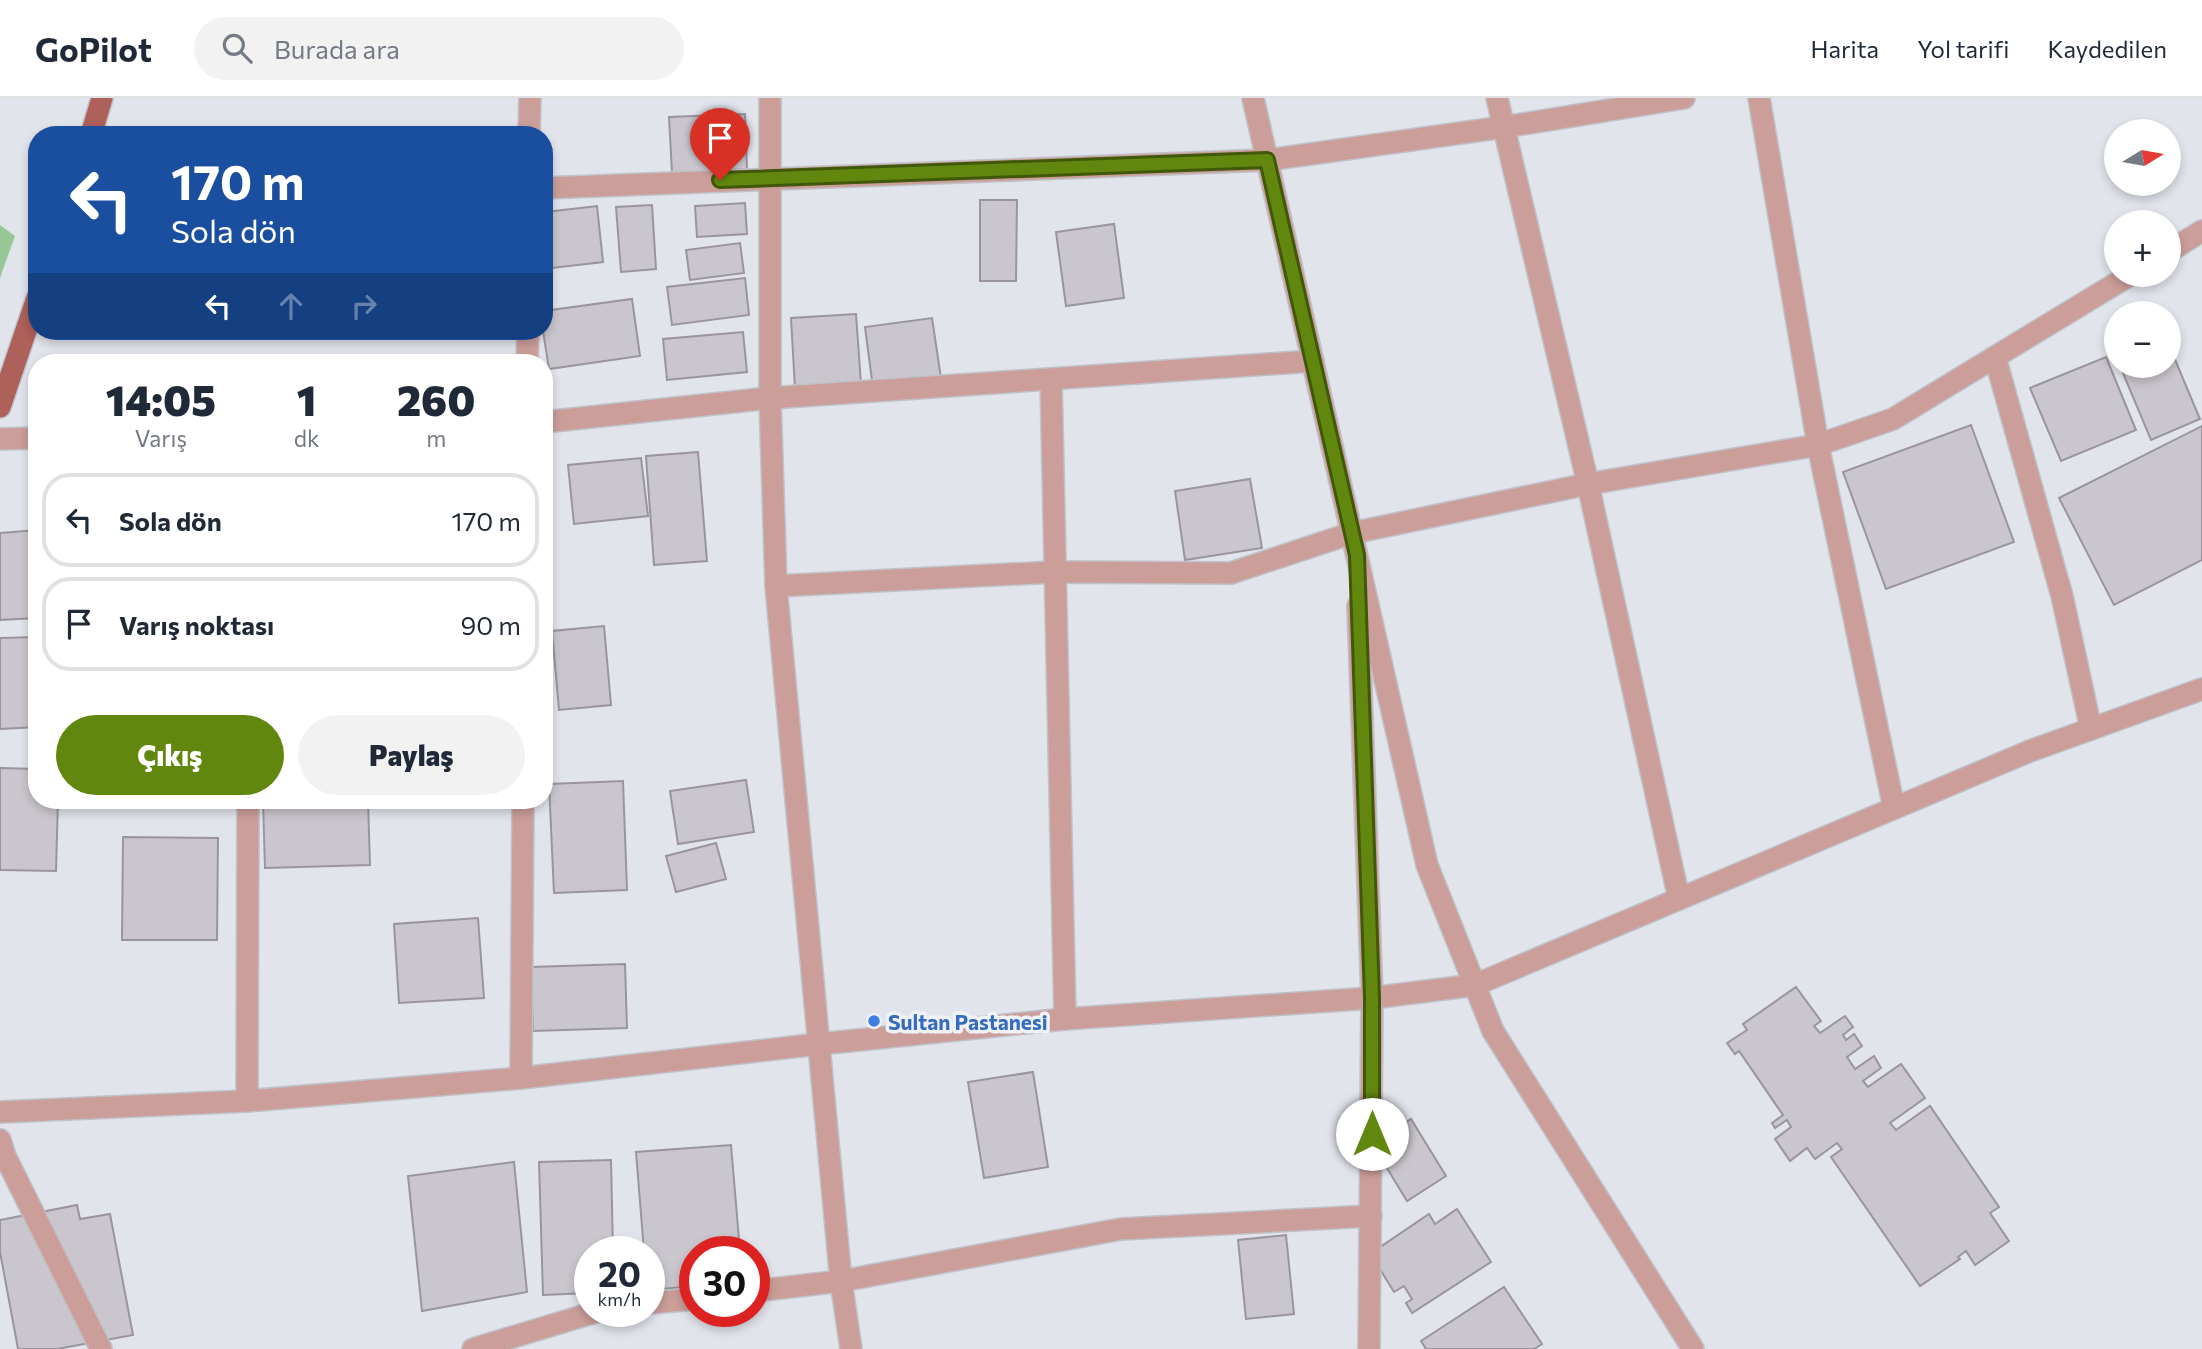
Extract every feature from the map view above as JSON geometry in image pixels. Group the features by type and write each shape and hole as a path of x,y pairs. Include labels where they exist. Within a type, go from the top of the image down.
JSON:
{"main road":[{"path":"94,126 102,98"},
{"path":"0,407 28,325"}],"street":[{"path":"529,126 530,98"},
{"path":"770,98 771,398 776,586 841,1281 850,1349"},
{"path":"1253,98 1427,865 1493,1031 1693,1349"},
{"path":"1497,98 1588,484 1679,899"},
{"path":"553,188 1267,160 1504,127 1684,98"},
{"path":"1759,98 1818,445 1894,808"},
{"path":"2181,244 2202,231"},
{"path":"776,586 1055,572 1231,573 1352,533 1588,484 1818,445 1893,419 2110,287"},
{"path":"1995,357 2062,596 2091,729"},
{"path":"553,421 771,398 1313,361"},
{"path":"1051,379 1065,1019"},
{"path":"0,439 28,438"},
{"path":"1357,555 1372,998 1369,1349"},
{"path":"0,1112 247,1101 521,1078 1065,1019 1372,998 1475,985 2030,751 2202,690"},
{"path":"247,1101 248,809"},
{"path":"521,1078 523,809"},
{"path":"0,1140 5,1156 102,1349"},
{"path":"770,1289 841,1281 1121,1229 1371,1216"},
{"path":"473,1349 574,1318"}],"green space":[{"path":"0,225 15,236 0,278"}],"building":[{"path":"745,114 747,169 672,173 669,117"},
{"path":"980,200 1017,200 1016,281 980,281"},
{"path":"745,203 747,234 697,237 695,206"},
{"path":"652,205 656,269 621,272 616,207"},
{"path":"597,206 603,262 553,268 553,211"},
{"path":"1114,224 1124,298 1066,306 1056,232"},
{"path":"740,243 744,273 690,280 686,250"},
{"path":"745,278 749,315 672,325 667,287"},
{"path":"632,299 640,356 553,368 553,354 547,354 544,340 553,340 553,310"},
{"path":"856,314 861,384 795,389 791,318"},
{"path":"932,318 941,378 873,388 865,327"},
{"path":"743,332 747,372 667,380 663,339"},
{"path":"2104,358 2104,378 2115,378 2136,430 2061,461 2030,388"},
{"path":"2181,374 2200,419 2151,440 2125,378 2181,378"},
{"path":"1971,425 2014,542 1886,589 1843,472"},
{"path":"2202,426 2202,560 2114,605 2059,498"},
{"path":"698,452 707,561 654,565 646,456"},
{"path":"641,458 648,516 574,524 568,465"},
{"path":"1250,479 1262,548 1185,560 1175,491"},
{"path":"28,531 28,618 0,620 0,533"},
{"path":"604,626 611,705 559,710 553,631"},
{"path":"28,637 28,727 0,729 0,638"},
{"path":"0,768 28,769 28,809 58,809 56,871 0,870"},
{"path":"746,780 754,832 678,844 670,791"},
{"path":"623,781 627,890 554,893 550,809 553,809 553,784"},
{"path":"263,809 368,809 370,865 265,868"},
{"path":"123,837 218,838 217,940 122,940"},
{"path":"716,843 726,879 676,892 666,856"},
{"path":"478,918 484,998 399,1003 394,924"},
{"path":"625,964 627,1028 533,1031 531,967"},
{"path":"1796,987 1821,1021 1814,1026 1820,1033 1845,1016 1853,1027 1843,1035 1846,1040 1854,1034 1862,1046 1847,1057 1855,1069 1874,1056 1881,1068 1863,1081 1868,1087 1901,1064 1925,1098 1890,1123 1896,1130 1930,1106 1999,1207 1990,1213 2009,1241 1975,1265 1966,1251 1958,1257 1960,1259 1920,1286 1831,1157 1842,1149 1837,1143 1815,1159 1807,1148 1790,1161 1775,1139 1791,1127 1787,1120 1775,1128 1772,1123 1783,1115 1739,1051 1735,1054 1727,1043 1747,1030 1743,1024"},
{"path":"1033,1072 1048,1167 984,1178 968,1082"},
{"path":"1411,1119 1446,1176 1407,1201 1373,1145"},
{"path":"731,1145 739,1236 679,1236 679,1287 665,1289 665,1236 643,1236 636,1152"},
{"path":"611,1160 613,1236 574,1236 574,1294 543,1295 539,1162"},
{"path":"514,1162 527,1292 422,1311 408,1176"},
{"path":"77,1205 80,1219 110,1214 133,1335 57,1349 18,1349 0,1252 0,1220"},
{"path":"1457,1209 1491,1262 1412,1313 1406,1303 1412,1299 1404,1286 1394,1292 1373,1252 1429,1214 1435,1224"},
{"path":"1286,1235 1294,1314 1246,1319 1238,1240"},
{"path":"1504,1287 1542,1344 1534,1349 1426,1349 1421,1341"}],"place":[{"name":"Sultan Pastanesi","path":"874,1021"}],"route":[{"path":"720,180 1267,160 1357,555 1372,998 1372,1134"}]}
